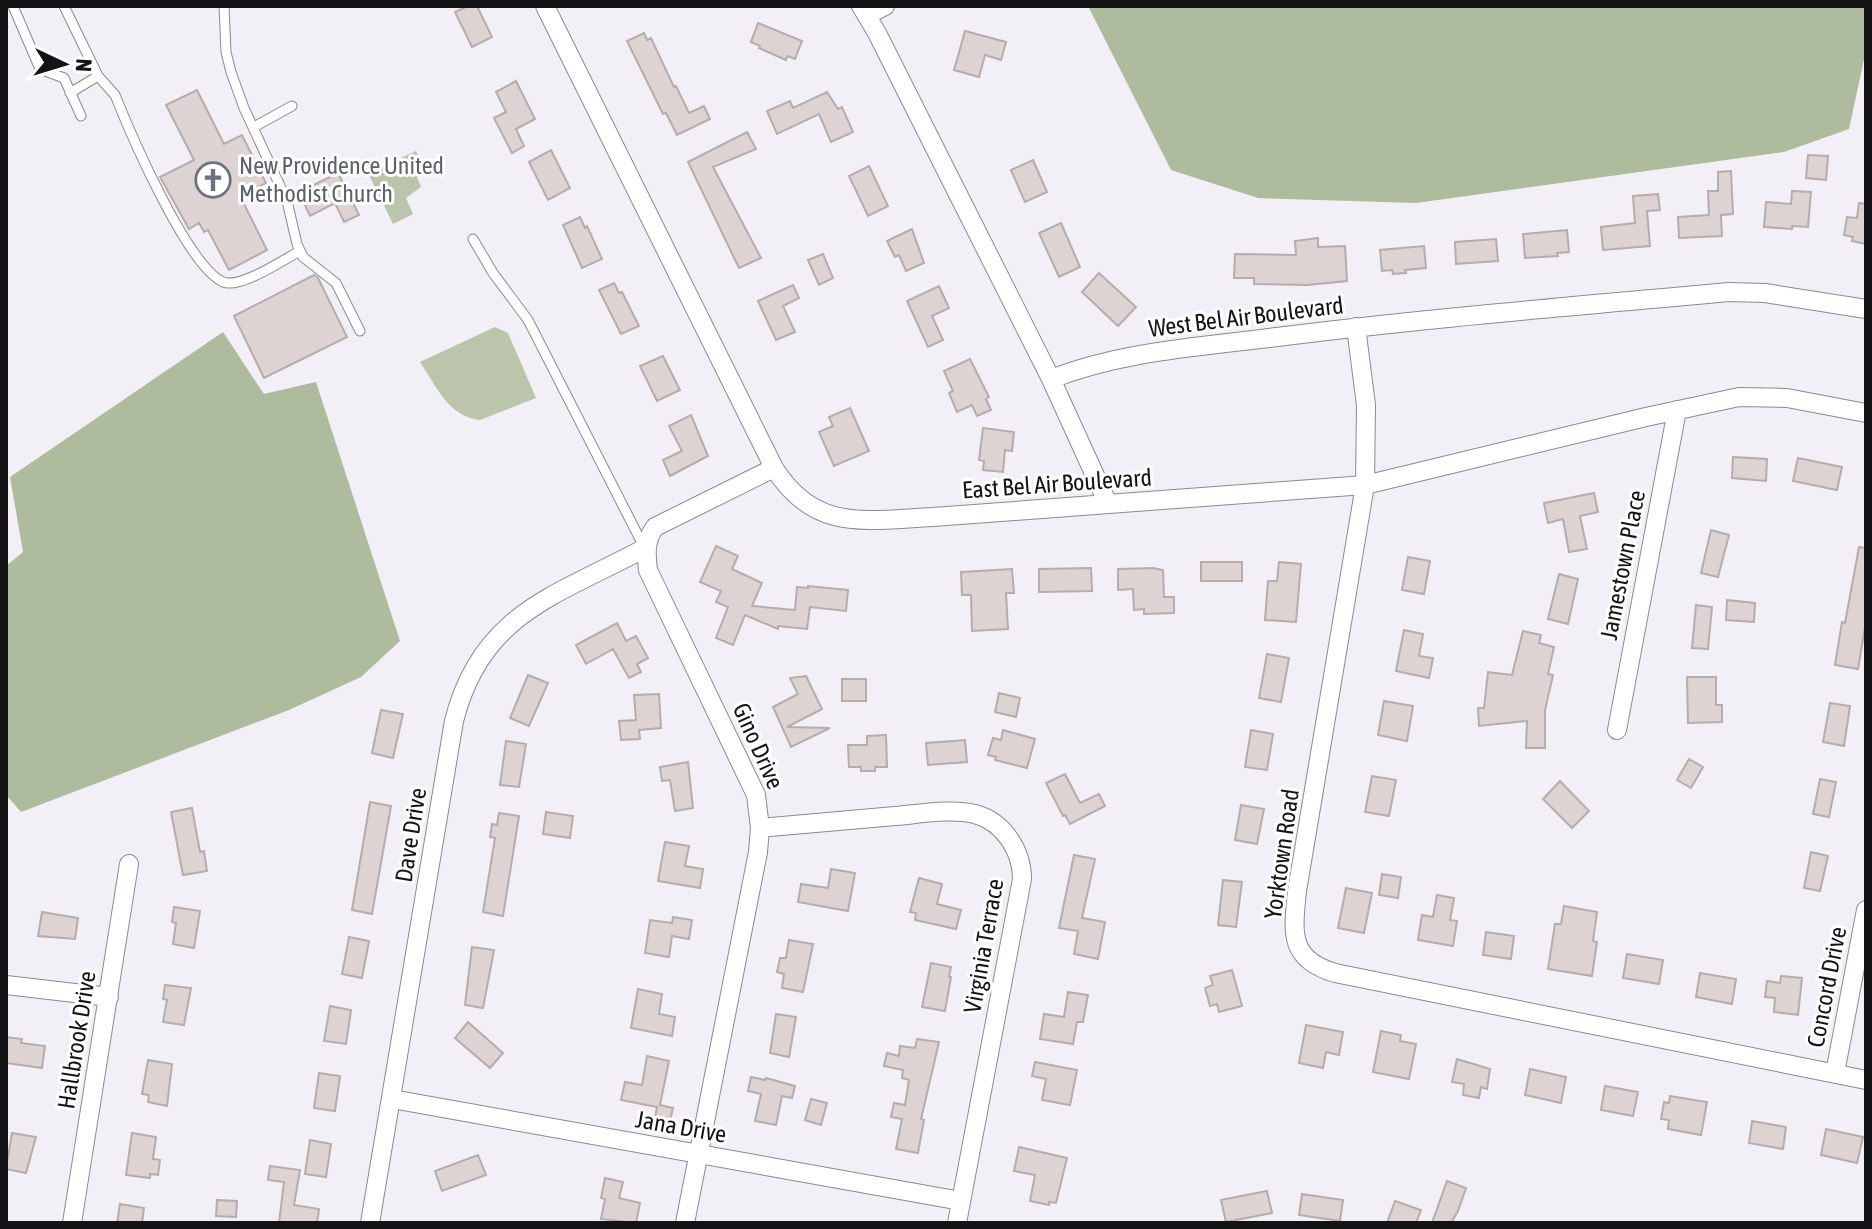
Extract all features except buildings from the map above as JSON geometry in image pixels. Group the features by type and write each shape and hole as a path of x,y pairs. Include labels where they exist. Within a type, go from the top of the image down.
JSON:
{"street":[{"name":"East Bel Air Boulevard","path":"545,6 774,468 784,483 810,508 844,519 933,517 1365,485 1739,397 1763,395 1866,413"},
{"path":"885,6 864,11 1051,379 1108,504"},
{"name":"West Bel Air Boulevard","path":"1051,379 1088,365 1139,354 1356,327 1729,292 1765,293 1866,309"},
{"name":"Yorktown Road","path":"1356,327 1366,405 1365,485 1297,891 1295,938 1301,952 1309,962 1335,973 1866,1080"},
{"name":"Jamestown Place","path":"1617,730 1677,410"},
{"path":"645,548 655,527 774,468"},
{"name":"Gino Drive","path":"645,548 648,570 756,795 760,828 685,1223"},
{"name":"Dave Drive","path":"370,1223 454,721 464,686 483,651 511,621 645,548"},
{"name":"Virginia Terrace","path":"760,828 972,813 996,825 1018,853 1022,879 957,1223"},
{"name":"Hallbrook Drive","path":"72,1223 129,864"},
{"name":"Concord Drive","path":"1835,1073 1866,910"},
{"path":"6,985 109,997"},
{"name":"Jana Drive","path":"392,1099 961,1201"}],"lane":[{"path":"13,6 40,69 64,78 81,116"},
{"path":"64,6 98,76 115,95 180,233 210,275 220,282 239,282 300,251"},
{"path":"224,6 226,52 231,72 244,108 287,201 300,251 303,257 336,283 360,331"},
{"path":"70,93 98,76"},
{"path":"254,127 292,106"},
{"path":"473,239 493,273 528,320 645,548"}],"green space":[{"path":"1088,6 1866,6 1866,50 1849,129 1784,152 1416,203 1258,198 1171,170"},
{"path":"416,151 427,172 417,177 421,187 406,198 413,214 393,224 368,173"},
{"path":"495,327 508,333 536,398 480,420 469,418 444,399 420,362"},
{"path":"223,332 264,394 316,382 400,641 361,677 289,710 21,812 6,795 6,566 23,552 10,477"}],"place":[{"name":"New Providence United Methodist Church","path":"213,180"}]}
